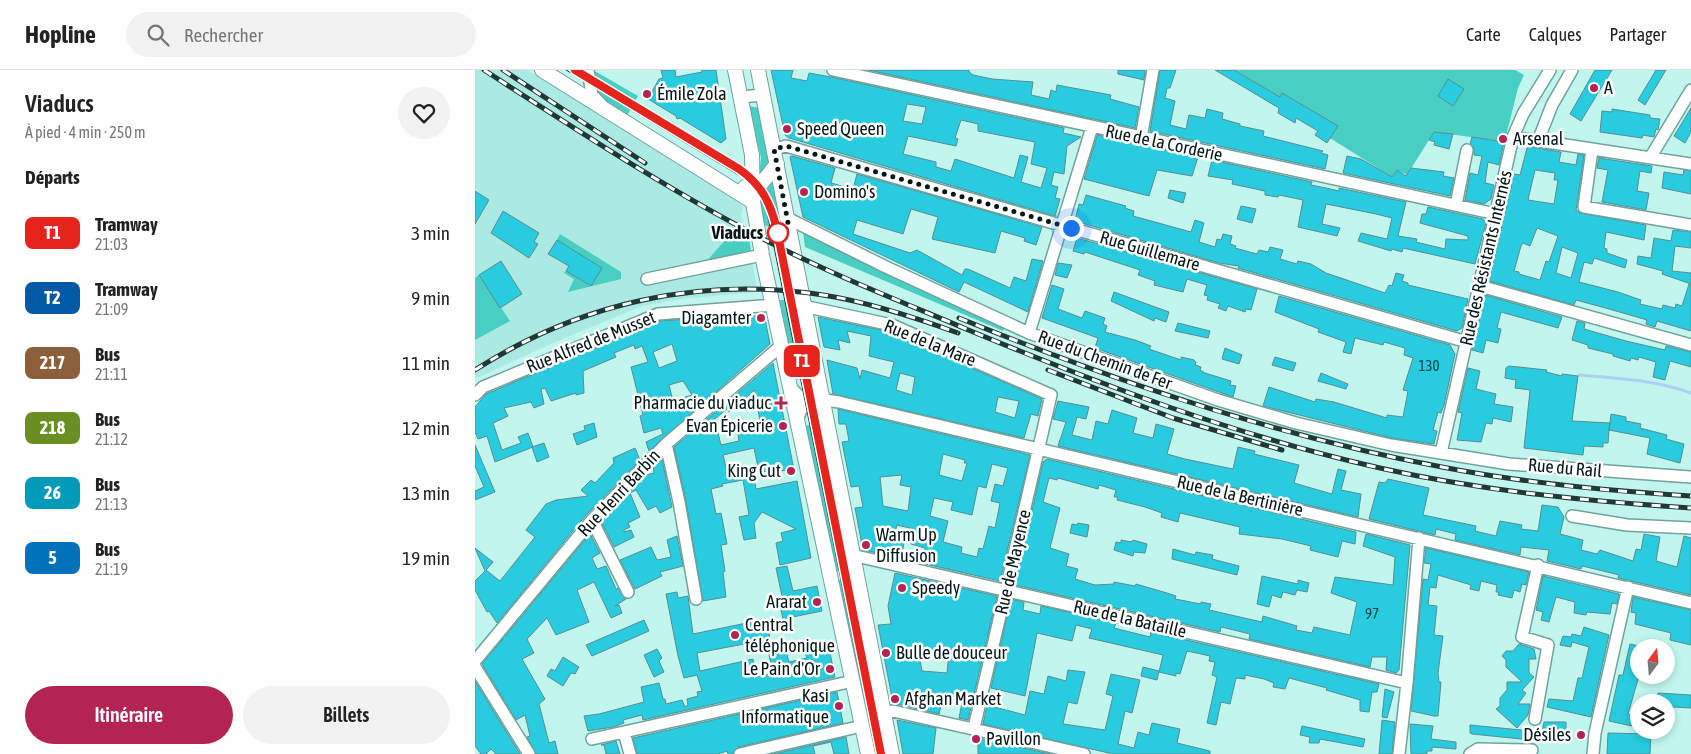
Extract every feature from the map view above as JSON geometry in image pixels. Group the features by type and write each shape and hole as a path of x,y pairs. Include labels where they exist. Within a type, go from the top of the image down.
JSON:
{"main road":[{"path":"542,70 585,99 699,166 709,168 741,186 752,187 764,180 777,164"},
{"path":"735,70 742,97 752,155 753,202 762,255 868,754"},
{"path":"758,70 892,754"},
{"path":"699,166 705,174 753,202"}],"street":[{"path":"589,70 592,94 613,114"},
{"path":"739,70 742,97 763,95"},
{"name":"Rue de la Corderie","path":"833,70 1496,214"},
{"path":"1141,138 1153,70"},
{"name":"Rue des Résistants Internés","path":"1441,453 1513,137 1523,114 1549,70"},
{"path":"1538,141 1552,105 1572,70"},
{"path":"1650,158 1691,90"},
{"path":"1029,332 1063,226 1091,127"},
{"path":"1513,137 1691,164"},
{"name":"Rue Guillemare","path":"774,149 786,146 1467,342"},
{"path":"1456,205 1467,150"},
{"path":"1592,150 1583,207 1691,225"},
{"name":"Rue du Chemin de Fer","path":"787,218 886,268 1029,332 1137,373 1296,423 1382,443 1441,453"},
{"path":"647,279 762,255"},
{"path":"1480,286 1691,345"},
{"name":"Rue Alfred de Musset","path":"475,395 483,386 658,314 774,305"},
{"name":"Rue de la Mare","path":"803,306 892,325 1051,395"},
{"name":"Rue Henri Barbin","path":"475,660 591,520 666,444 770,352 782,345"},
{"name":"Rue de la Bertinière","path":"791,388 799,396 821,398 1538,565 1691,603"},
{"name":"Rue de Mayence","path":"974,728 1051,395"},
{"path":"797,418 802,408 813,405 821,410 825,418"},
{"path":"666,444 679,502 696,599"},
{"name":"Rue du Rail","path":"1441,453 1509,464 1691,477"},
{"path":"1572,516 1627,525 1691,528"},
{"path":"591,520 628,592"},
{"path":"1399,754 1419,538"},
{"name":"Rue de la Bataille","path":"852,555 1407,683"},
{"path":"1535,719 1548,645 1522,637 1538,565"},
{"path":"1593,754 1595,733 1628,587"},
{"path":"475,667 529,754"},
{"path":"592,739 853,681"},
{"path":"884,714 893,711 1084,754"},
{"path":"741,754 862,726"},
{"path":"624,732 630,754"},
{"path":"1471,754 1477,749 1532,750"}],"shaded area":[{"path":"475,70 527,70 739,200 743,207 741,215 744,229 735,230 749,237 757,292 682,299 642,306 553,343 475,379"},
{"path":"593,70 638,96 624,121 595,91"},
{"path":"1227,70 1515,70 1524,75 1518,88 1506,136 1501,135 1500,141 1434,132 1407,175 1397,170 1392,177 1330,138 1337,126 1282,93 1275,106 1263,99 1268,90 1238,72 1233,81 1224,75"},
{"path":"749,106 760,108 772,160 759,176 761,158"},
{"path":"772,179 783,193 791,238 755,220 753,200"},
{"path":"734,230 749,237 751,250 705,263"},
{"path":"803,232 1005,326 1003,331 805,247"},
{"path":"560,234 621,272 621,279 568,292 574,279 564,273 566,271 590,286 601,268 557,240"},
{"path":"479,275 510,321 475,340 475,278"},
{"path":"780,300 796,300 811,378 794,380"},
{"path":"821,423 850,569 833,572 805,426"},
{"path":"854,578 877,697 860,700 835,581"}],"building":[{"path":"661,70 675,70 676,77 702,72 702,70 716,70 726,139 721,143 680,118 677,119 676,116 648,99 659,79 663,78"},
{"path":"771,70 793,70 791,78 807,81 809,73 831,77 1064,128 1063,133 1081,137 1067,146 1064,174 1054,172 1051,185 1058,187 1055,198 1060,199 1055,216 789,138 785,135","holes":["907,104 926,107 922,124 903,121","961,120 978,124 978,131 1035,142 1031,164 1047,168 1041,188 1021,182 1028,157 1020,155 1014,178 955,159 951,171 936,167 936,162 903,154 908,136 956,146 958,139 955,138"]},
{"path":"868,70 969,70 973,75 992,79 1033,82 1031,95 1049,99 1051,90 1056,92 1057,85 1111,95 1110,99 1139,107 1135,128"},
{"path":"1118,70 1145,70 1144,80 1118,74"},
{"path":"1160,70 1176,70 1170,88 1167,88 1165,98 1175,101 1170,125 1186,129 1189,115 1205,118 1207,109 1223,113 1222,119 1240,124 1240,126 1264,131 1263,136 1323,151 1321,153 1328,155 1325,169 1150,131"},
{"path":"1215,70 1234,70 1280,97 1282,93 1338,126 1327,143 1315,135 1318,131 1296,118 1295,123 1278,113 1279,108"},
{"name":"A","path":"1595,70 1612,70 1581,121 1570,114"},
{"path":"1656,70 1666,70 1645,105 1638,100"},
{"path":"1448,79 1464,89 1453,106 1438,96"},
{"path":"1691,108 1691,132 1685,143 1674,136"},
{"path":"1612,109 1650,115 1650,118 1660,119 1658,130 1656,129 1654,137 1643,135 1642,138 1600,132 1602,111 1612,112"},
{"path":"1434,132 1453,134 1449,149 1434,145 1435,142 1429,140"},
{"path":"1097,136 1198,157 1192,176 1157,170 1149,196 1084,179"},
{"path":"1472,137 1504,142 1499,165 1488,162 1485,183 1494,185 1491,199 1484,204 1465,200 1470,173 1478,175 1482,156 1474,155 1474,148 1470,144"},
{"path":"1527,148 1561,152 1559,162 1576,165 1578,154 1584,155 1576,210 1580,213 1646,225 1644,240 1606,232 1604,248 1607,249 1607,253 1627,260 1625,268 1594,258 1592,264 1584,262 1579,282 1618,292 1641,300 1640,304 1662,309 1663,305 1675,308 1676,304 1682,306 1689,284 1691,285 1691,331 1657,321 1655,327 1646,324 1647,320 1609,309 1576,300 1574,305 1489,281 1514,174 1520,175","holes":["1535,170 1555,173 1554,180 1558,180 1554,204 1528,200","1537,228 1558,236 1549,262 1546,261 1540,280 1514,271 1521,246 1523,243 1530,246","1562,247 1578,253 1571,278 1556,273"]},
{"path":"1347,156 1361,159 1392,177 1397,170 1406,176 1411,168 1444,172 1443,176 1454,178 1450,196 1343,173"},
{"path":"790,157 835,168 831,183 853,189 857,174 1042,227 1036,245 1024,241 1025,238 1001,231 995,253 932,239 938,217 911,209 903,234 857,220 853,234 910,253 917,250 962,275 965,269 968,269 1010,288 1014,277 1026,281 1032,259 1043,261 1028,312 964,282 959,292 803,217"},
{"path":"1599,158 1652,166 1651,173 1640,171 1637,191 1649,193 1646,210 1602,202 1608,170 1597,168"},
{"path":"1212,160 1312,182 1311,185 1339,191 1339,188 1406,202 1398,236 1417,239 1416,242 1445,249 1446,239 1468,240 1468,236 1420,223 1422,214 1426,214 1428,207 1483,219 1486,223 1475,264 1403,248 1402,252 1392,249 1391,251 1358,241 1361,233 1387,239 1392,218 1376,214 1326,204 1322,224 1340,228 1337,236 1298,227 1303,200 1279,195 1278,197 1265,195 1265,191 1232,184 1233,180 1208,176"},
{"path":"1684,170 1691,171 1691,194 1662,188 1664,172 1683,175"},
{"path":"1170,190 1186,193 1183,203 1168,198"},
{"path":"475,191 489,200 475,224"},
{"path":"1086,195 1126,206 1125,208 1134,211 1133,216 1191,232 1195,220 1204,223 1199,242 1215,247 1217,239 1221,240 1223,234 1232,236 1230,244 1236,246 1235,248 1257,254 1259,250 1268,252 1270,247 1283,250 1280,259 1297,264 1298,261 1311,264 1326,273 1385,293 1389,285 1392,286 1396,273 1404,275 1402,281 1408,283 1408,285 1468,299 1462,328 1457,331 1238,268 1239,266 1219,263 1075,221 1079,204 1083,205"},
{"path":"1241,206 1256,209 1252,223 1237,219"},
{"path":"503,211 539,233 534,242 538,244 529,258 491,233"},
{"path":"1673,230 1691,232 1691,248 1675,246 1672,271 1691,273 1691,284 1662,274 1663,271 1637,264 1638,256 1651,258 1654,238 1671,241"},
{"path":"1077,238 1257,289 1251,310 1246,309 1245,312 1228,306 1226,311 1218,308 1220,304 1207,300 1208,296 1204,295 1207,285 1187,279 1183,292 1154,285 1155,281 1138,275 1140,270 1085,252 1084,254 1073,251"},
{"path":"557,240 602,268 591,286 566,271 569,266 548,254"},
{"path":"501,261 522,294 500,308 479,275"},
{"path":"1058,263 1072,265 1067,278 1055,275"},
{"path":"1052,285 1064,289 1058,309 1082,318 1085,311 1105,318 1103,324 1107,326 1105,332 1135,340 1151,346 1149,349 1181,360 1181,357 1194,360 1196,362 1195,365 1201,367 1200,370 1205,373 1231,381 1230,385 1236,386 1233,397 1095,348 1098,338 1042,318"},
{"path":"1114,292 1169,312 1166,322 1155,318 1154,321 1111,301"},
{"path":"1485,295 1562,317 1558,328 1501,312 1497,328 1501,329 1498,343 1486,340 1483,353 1472,350"},
{"path":"1279,296 1450,345 1455,354 1444,405 1441,413 1438,412 1433,430 1437,431 1434,444 1392,438 1263,406 1269,387 1315,402 1316,399 1334,402 1387,418 1387,415 1403,417 1408,391 1403,390 1413,358 1404,355 1405,348 1384,342 1383,345 1355,338 1351,354 1343,352 1346,342 1318,332 1319,329 1275,312"},
{"path":"764,314 770,344 649,451 646,442 663,434 661,428 644,433 640,416 643,415 631,367 648,362 642,346 635,349 634,345 614,353 616,357 583,371 584,393 576,395 576,393 551,401 545,388 541,389 544,404 534,408 531,402 504,408 508,416 493,423 502,450 521,443 518,437 528,433 533,447 495,462 487,436 478,439 475,432 475,407 486,394 660,321 744,315 744,318","holes":["672,344 677,361 659,368 653,352","683,381 692,395 673,401 669,385"]},
{"path":"818,317 890,332 1042,399 1038,416 1031,414 1024,438 833,394 827,360 857,368 860,379 862,370 890,378 894,362 869,356 871,336 847,331 850,343 838,340 840,350 824,347","holes":["900,373 915,377 912,395 896,390","998,397 1019,401 1015,418 995,412"]},
{"path":"1577,321 1585,323 1584,329 1626,341 1665,350 1666,346 1691,352 1691,367 1670,361 1665,380 1653,377 1656,362 1639,357 1638,360 1631,358 1630,361 1613,356 1613,354 1588,348 1588,345 1572,340"},
{"path":"1178,323 1210,331 1208,338 1175,331"},
{"path":"1225,348 1242,355 1239,364 1222,359"},
{"path":"1275,357 1296,363 1293,371 1272,365"},
{"path":"773,363 794,470 759,472 754,448 723,455 727,471 752,466 756,489 797,481 811,558 780,565 776,543 783,541 781,533 796,529 762,512 754,523 756,538 744,540 739,517 749,515 743,480 722,484 723,486 711,489 716,514 721,513 727,544 721,545 726,597 703,601 686,501 674,447","holes":["755,390 760,422 753,423 755,431 738,434 739,441 721,445 718,433 711,422 728,408 729,412"]},
{"path":"1509,366 1547,370 1546,372 1562,376 1562,374 1578,376 1572,421 1610,423 1611,414 1626,417 1626,421 1641,424 1640,428 1667,435 1666,439 1684,444 1680,463 1647,454 1650,438 1609,430 1608,443 1603,443 1603,447 1584,446 1583,455 1524,448 1530,390 1515,388 1516,380 1505,378 1506,368"},
{"path":"1468,368 1480,371 1476,389 1496,394 1494,404 1513,407 1511,422 1493,418 1492,424 1486,423 1481,442 1457,440 1462,413 1458,412"},
{"path":"1321,373 1348,384 1346,389 1318,381"},
{"path":"1058,401 1089,407 1086,419 1077,417 1072,435 1092,440 1096,421 1108,424 1112,410 1137,418 1133,433 1153,438 1156,424 1174,429 1167,454 1185,459 1233,469 1238,447 1255,451 1254,454 1299,465 1294,483 1332,494 1338,469 1346,471 1341,490 1361,494 1358,517 1058,446 1066,422 1053,419"},
{"path":"838,409 1030,455 1000,581 921,563 925,548 911,544 914,529 897,525 893,540 904,543 901,558 863,550 855,508 863,507 859,486 851,487 842,442 849,441 846,424 839,424","holes":["943,454 965,460 964,463 967,463 962,481 939,475","992,464 1008,468 1003,486 995,484 991,501 1000,503 995,528 989,526 983,549 979,548 977,557 961,553 962,547 943,542 948,521 930,516 934,498 953,502 951,510 972,515 978,486 986,488","902,475 900,485 911,487 908,511 883,506 880,477"]},
{"path":"594,423 597,437 577,445 573,434 585,430 584,426"},
{"path":"544,443 549,457 537,462 532,447"},
{"path":"475,445 495,492 475,500 475,491 484,487 475,466"},
{"path":"635,448 640,460 586,515 497,623 489,611 487,612 475,590 475,581 485,571 475,548 493,562 486,570 500,581 535,537 526,530 546,504 556,500 588,496 581,490 591,480 595,483 614,463 613,458"},
{"path":"662,459 672,507 660,513 656,506 648,510 636,490 630,493 640,517 628,523 630,527 624,530 624,532 631,530 634,537 614,547 601,521 646,475 654,473 653,468"},
{"path":"1047,459 1356,532 1355,544 1342,541 1338,557 1310,550 1311,546 1282,539 1239,534 1240,527 1180,513 1178,522 1161,517 1162,513 1117,500 1118,497 1114,497 1116,490 1099,485 1098,489 1058,478 1057,480 1049,478 1043,502 1060,508 1050,548 1069,554 1066,566 1078,569 1075,579 1095,585 1114,584 1114,582 1135,586 1136,584 1176,596 1175,599 1211,604 1209,610 1262,622 1263,616 1297,626 1296,630 1312,633 1314,627 1350,635 1357,602 1331,593 1335,577 1393,585 1395,557 1363,546 1366,534 1410,545 1399,670 1396,673 1386,670 1387,657 1372,657 1370,667 1249,639 1250,634 1234,630 1221,627 1220,632 1015,585 1043,462"},
{"path":"1388,479 1429,488 1423,515 1476,526 1475,531 1496,536 1500,521 1522,525 1521,529 1538,531 1542,505 1558,507 1564,517 1560,534 1583,540 1581,550 1597,554 1600,550 1633,561 1636,549 1641,550 1644,534 1660,537 1656,561 1677,567 1684,536 1691,538 1691,595 1618,578 1619,575 1595,569 1582,566 1581,569 1547,561 1549,550 1521,547 1520,555 1455,540 1456,534 1436,529 1435,535 1369,519 1379,482 1385,483"},
{"path":"1078,523 1089,525 1087,537 1070,533 1072,524 1077,525"},
{"path":"590,534 600,553 592,558 597,569 606,566 616,589 618,588 626,599 615,606 619,605 622,613 611,618 594,582 577,590 589,622 556,635 547,618 527,639 534,653 522,659 545,699 539,704 549,743 555,741 558,754 536,754 527,737 530,736 525,715 516,720 482,664"},
{"path":"677,536 683,566 660,572 662,576 635,589 620,560 651,547 657,560 671,557 667,540"},
{"path":"1121,540 1132,542 1133,540 1147,544 1145,553 1134,552 1133,556 1114,550 1116,542 1121,543"},
{"path":"1426,548 1529,572 1526,585 1522,584 1520,592 1514,590 1512,598 1498,595 1499,592 1496,592 1497,585 1481,581 1479,591 1470,589 1471,585 1438,575 1436,588 1430,587 1428,605 1437,606 1434,635 1443,636 1438,673 1439,682 1441,682 1438,716 1411,711 1423,579 1428,580 1431,564 1424,563"},
{"path":"1173,549 1195,555 1196,552 1213,555 1212,559 1239,566 1237,575 1172,559"},
{"path":"787,566 793,591 817,586 822,611 783,619 778,597 782,596 776,568"},
{"path":"895,573 997,596 968,720 959,718 962,703 943,698 939,714 893,703 878,625 891,624 888,606","holes":["931,651 949,652 947,673 922,671 919,654 931,653"]},
{"path":"1262,576 1298,584 1298,580 1309,583 1307,592 1297,590 1295,595 1283,592 1281,598 1272,595 1269,607 1257,604"},
{"path":"1543,576 1619,594 1617,604 1612,603 1610,614 1587,612 1586,615 1574,613 1575,602 1556,597 1549,622 1541,620 1543,612 1536,610"},
{"path":"677,592 678,598 688,596 693,634 766,619 770,639 697,653 700,671 753,659 756,677 773,673 769,655 786,651 789,662 807,658 804,648 828,643 835,677 643,720 642,715 623,720 624,723 613,727 588,731 584,716 644,702 641,687 659,683 666,704 682,700 685,707 688,705 687,699 698,696 697,692 702,691 697,675 684,678 678,656 666,594"},
{"path":"1633,597 1691,610 1691,645 1670,639 1671,633 1635,624 1636,613 1631,612"},
{"path":"1011,599 1024,602 1023,610 1040,614 1041,606 1116,623 1114,628 1150,637 1151,632 1379,684 1377,692 1372,692 1369,712 1360,711 1360,700 1326,690 1327,688 1289,678 1285,689 1273,687 1274,683 1264,679 1245,675 1245,679 1236,678 1230,704 1221,702 1216,725 1207,723 1217,677 1212,675 1215,662 1209,661 1210,656 1187,651 1180,674 1176,673 1176,676 1159,672 1163,655 1089,638 1092,629 1076,625 1072,641 1037,633 1025,696 991,688"},
{"path":"644,620 649,631 592,656 586,645"},
{"path":"1584,627 1609,635 1591,717 1547,707 1549,699 1573,701 1578,678 1582,678 1589,647 1572,642 1571,647 1560,645 1563,636 1571,637 1572,634 1581,636"},
{"path":"1519,644 1534,649 1536,659 1529,659 1529,673 1534,677 1522,690 1526,693 1518,704 1530,704 1528,715 1517,728 1496,709 1500,706 1500,698 1507,690 1507,682 1522,682 1506,667 1506,660 1502,656 1506,651 1513,651"},
{"path":"1630,644 1630,684 1637,684 1634,694 1630,694 1628,714 1630,715 1630,726 1609,721 1619,675 1623,675"},
{"path":"657,649 662,658 659,661 664,672 654,677 644,655"},
{"path":"563,657 579,667 575,674 571,673 563,686 547,676 551,669 555,671"},
{"path":"1143,667 1159,671 1157,680 1141,676"},
{"path":"1068,670 1085,672 1077,704 1068,702 1063,724 1105,730 1113,696 1106,694 1111,674 1140,680 1132,713 1125,711 1118,744 1134,748 1138,732 1149,735 1152,723 1180,729 1177,743 1210,751 1210,754 1113,754 983,724 987,705 1025,715 1030,691 1044,694 1048,676 1066,681"},
{"path":"475,681 520,754 496,754 491,749 486,754 481,754 475,746"},
{"path":"1385,689 1394,692 1387,718 1382,717"},
{"path":"837,692 843,723 738,747 733,754 728,754 727,751 718,754 637,754 633,738"},
{"path":"1675,694 1691,695 1691,708 1675,707"},
{"path":"897,720 936,728 933,754 903,754"},
{"path":"1382,720 1395,722 1392,754 1379,754"},
{"path":"1544,722 1566,722 1566,731 1542,731"},
{"path":"1410,724 1433,726 1431,739 1456,742 1456,749 1432,747 1432,751 1427,751 1427,754 1411,754"},
{"path":"1470,725 1531,731 1531,740 1472,734 1470,733"},
{"path":"1302,726 1365,739 1363,747 1320,739 1319,743 1309,743 1310,737 1300,735"},
{"path":"1608,733 1630,734 1630,739 1651,739 1650,754 1607,754"},
{"path":"846,737 849,754 834,754 831,742 813,746 815,754 774,754"},
{"path":"974,737 1050,754 978,754 978,743 973,742"},
{"path":"616,741 620,754 606,754 604,745 601,745"}],"waterway":[{"path":"1579,375 1649,382 1691,393"}],"tram line":[{"path":"566,70 745,179 758,192 766,207 876,754"},
{"name":"T1","path":"575,70 748,175 759,185 769,202 777,230 881,754"}],"railway":[{"path":"484,70 589,138 660,181 732,223 817,266 1017,350 1170,408 1274,441 1418,476 1535,494 1691,508"},
{"path":"503,70 645,163"},
{"path":"475,370 515,347 556,327 598,312 642,300 686,293 731,289 777,290 823,295 891,311 958,333"},
{"path":"959,318 1136,385 1318,440 1442,467 1504,478 1597,489 1691,496"},
{"path":"1048,370 1173,418 1282,450"}],"place":[{"name":"A","path":"1594,88"},
{"name":"Émile Zola","path":"647,94"},
{"name":"Speed Queen","path":"787,129"},
{"name":"Arsenal","path":"1503,139"},
{"name":"Domino's","path":"804,192"},
{"name":"Viaducs","path":"778,233"},
{"name":"Diagamter","path":"761,318"},
{"name":"Pharmacie du viaduc","path":"781,403"},
{"name":"Evan Épicerie","path":"783,426"},
{"name":"King Cut","path":"791,471"},
{"name":"Warm Up Diffusion","path":"866,545"},
{"name":"Speedy","path":"902,588"},
{"name":"Ararat","path":"817,602"},
{"name":"Central téléphonique","path":"735,635"},
{"name":"Bulle de douceur","path":"886,653"},
{"name":"Le Pain d'Or","path":"830,669"},
{"name":"Afghan Market","path":"895,699"},
{"name":"Kasi Informatique","path":"839,706"},
{"name":"Désiles","path":"1581,735"},
{"name":"Pavillon","path":"976,739"}],"route":[{"path":"778,233 789,228 774,149 786,146 1071,228"}]}
